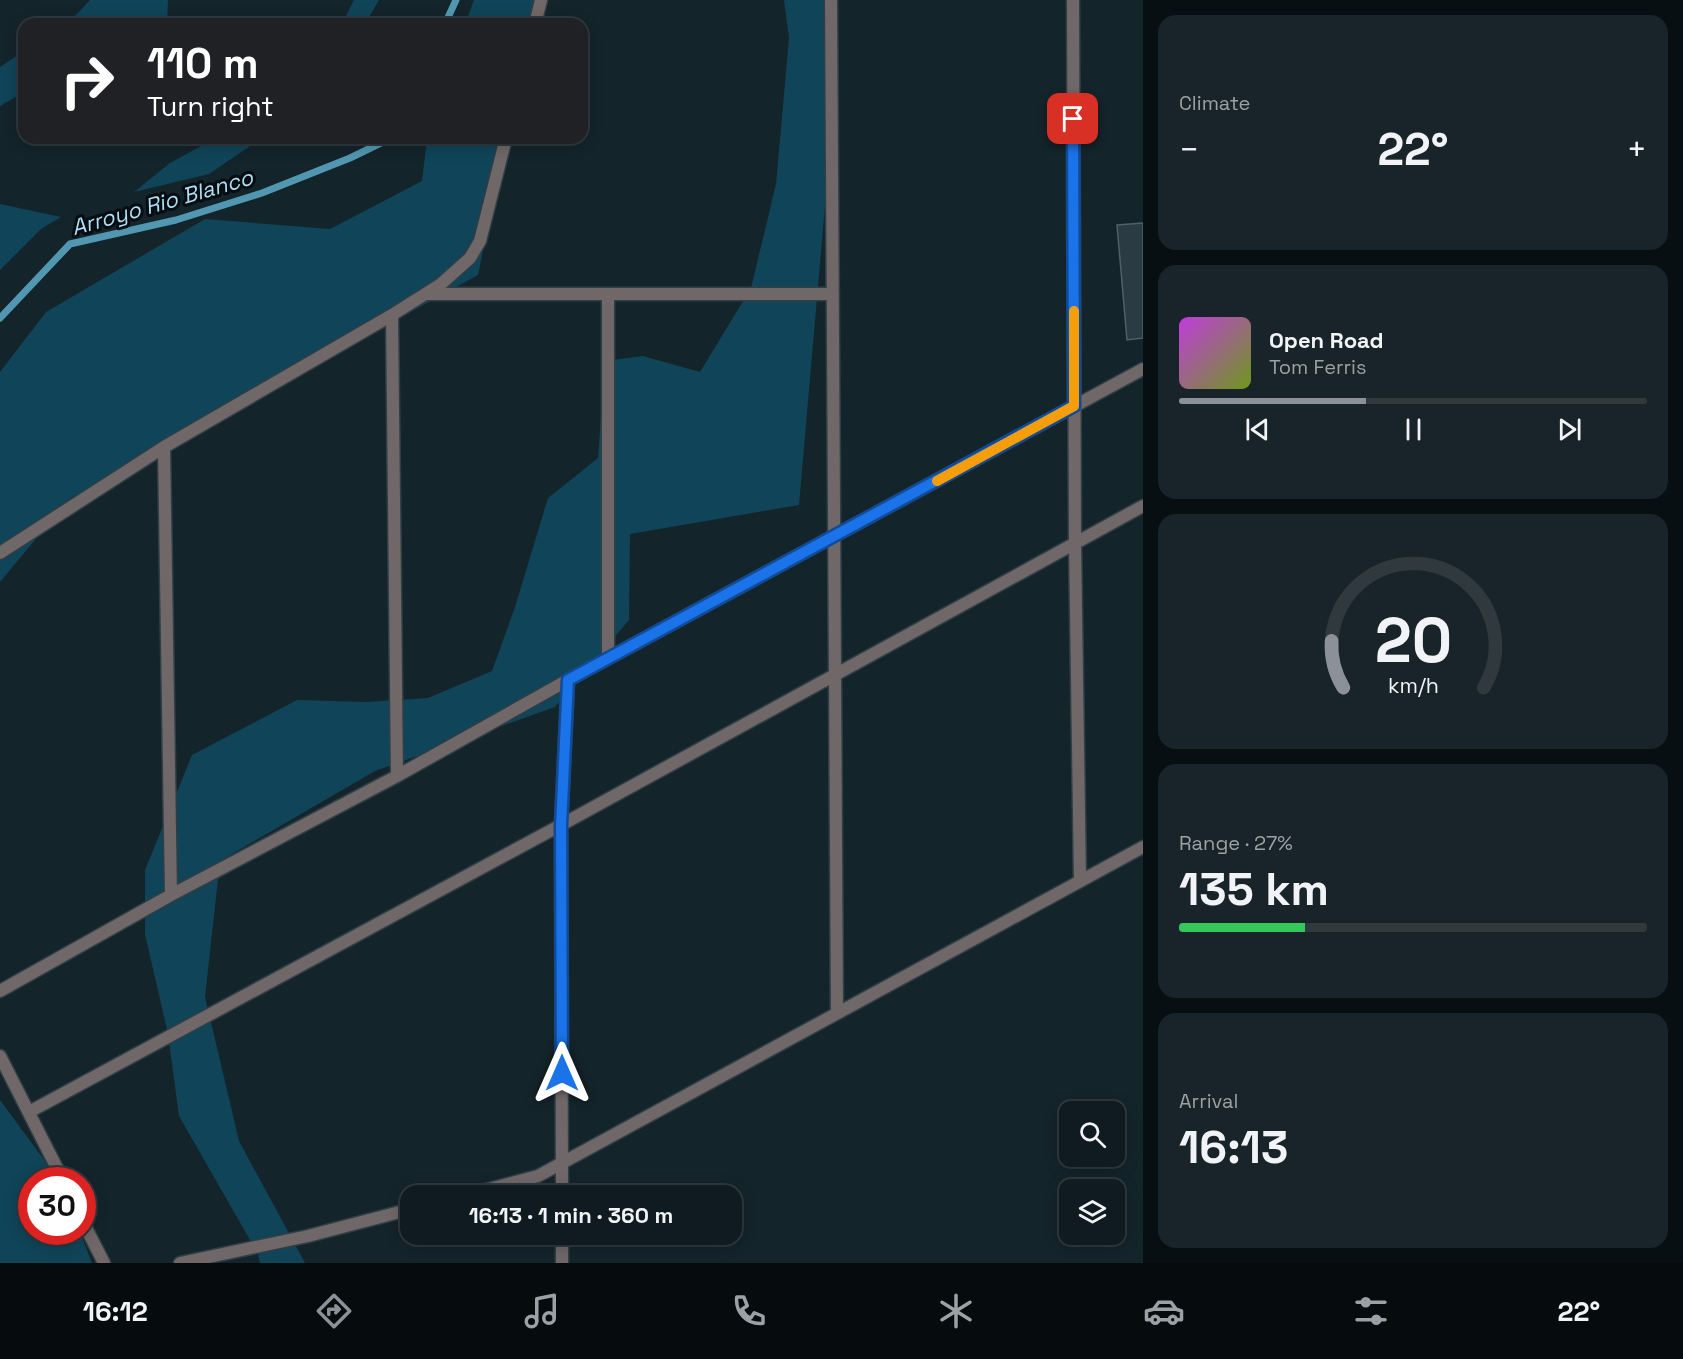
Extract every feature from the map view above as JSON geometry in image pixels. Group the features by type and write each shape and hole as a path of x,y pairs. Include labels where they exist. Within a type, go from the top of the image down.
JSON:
{"street":[{"path":"536,18 541,0"},
{"path":"831,0 837,1013"},
{"path":"1073,0 1075,543 1080,881"},
{"path":"0,553 164,447 392,315 441,284 470,258 480,241 504,144"},
{"path":"424,294 832,294"},
{"path":"608,294 608,658"},
{"path":"392,315 397,776"},
{"path":"0,991 171,895 397,776 608,658 1143,369"},
{"path":"164,447 171,895"},
{"path":"29,1112 561,825 1143,506"},
{"path":"562,1185 561,825 568,680"},
{"path":"505,1185 538,1176 1143,847"},
{"path":"0,1056 56,1167"},
{"path":"180,1263 308,1236 400,1212"},
{"path":"95,1245 104,1263"},
{"path":"562,1245 562,1263"}],"shaded area":[{"path":"90,0 168,0 167,18 71,18"},
{"path":"354,0 379,0 368,18 345,18"},
{"path":"474,0 534,0 530,18 467,18"},
{"path":"784,0 832,0 834,102 799,505 630,534 629,620 555,707 375,771 220,861 205,997 239,1141 305,1263 260,1263 258,1254 179,1116 168,1034 145,934 145,870 192,755 297,700 367,702 428,698 492,671 515,607 548,498 598,458 605,361 643,356 700,372 751,288 776,184 789,38"},
{"path":"18,55 18,96 0,106 0,67"},
{"path":"205,144 253,144 209,174 134,192 170,163"},
{"path":"426,144 505,144 478,275 69,499 0,582 0,372 46,312 205,219 330,229 422,181"},
{"path":"0,204 61,217 41,229 0,270"},
{"path":"0,1100 49,1167 18,1167 18,1245 85,1245 92,1263 0,1263"}],"building":[{"path":"1143,223 1143,338 1127,340 1117,225"}],"waterway":[{"name":"Arroyo Rio Blanco","path":"448,18 456,0"},
{"name":"Arroyo Rio Blanco","path":"0,318 70,244 176,220 262,193 379,144"}],"slow traffic":[{"path":"937,481 1074,406 1074,311"}],"route":[{"path":"562,1073 561,825 568,680 1074,406 1073,119"}]}
